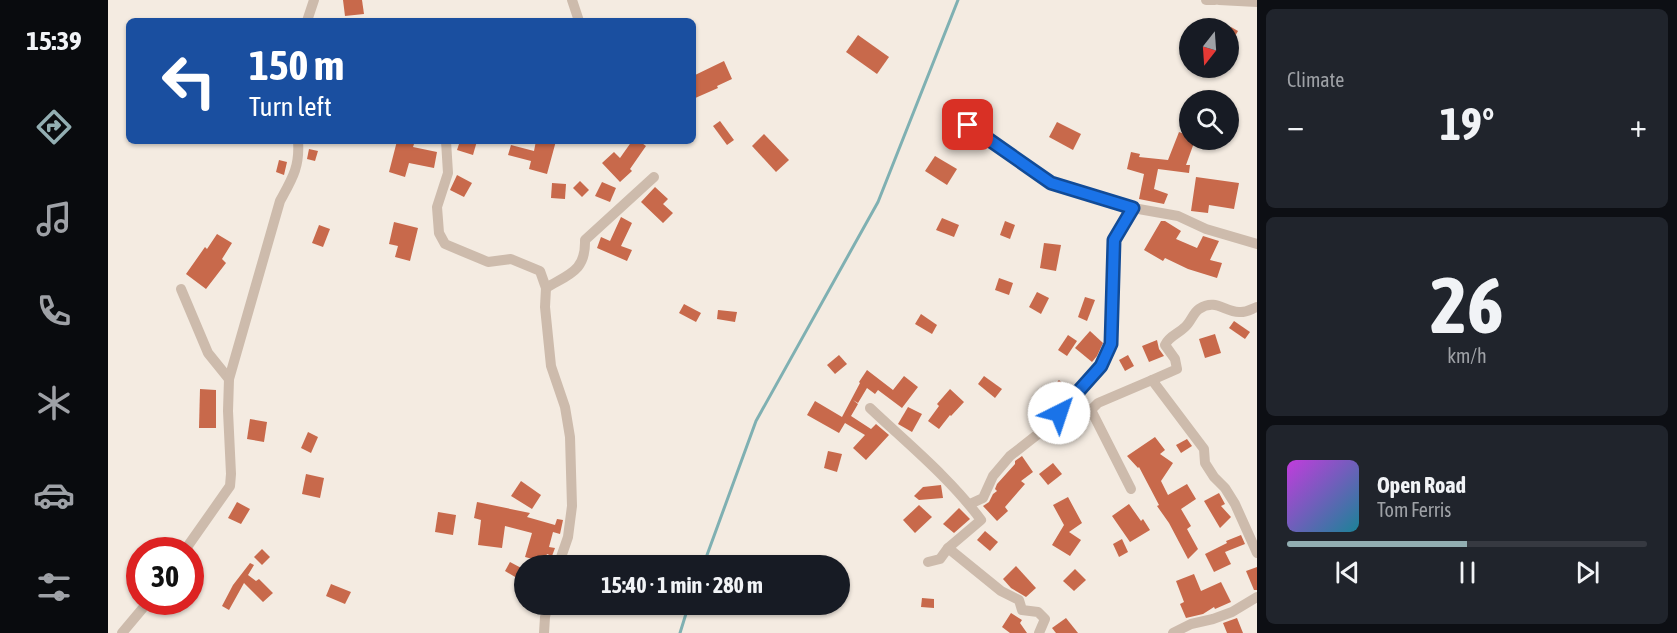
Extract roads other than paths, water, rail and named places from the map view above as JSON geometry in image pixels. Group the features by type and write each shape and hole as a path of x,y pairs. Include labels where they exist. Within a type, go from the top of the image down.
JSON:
{"street":[{"path":"308,18 314,0"},
{"path":"572,0 578,18"},
{"path":"1206,0 1257,2"},
{"path":"968,125 1051,183 1133,208 1178,216 1206,228 1257,244"},
{"path":"194,537 230,486 229,380 280,201 292,178 299,157 298,144"},
{"path":"446,144 448,173 437,207 439,233 445,244 488,262 511,259 540,271 546,288 544,307 551,366 565,407 570,437 572,506 568,537 562,555"},
{"path":"546,288 578,270 585,252 585,240 654,177"},
{"path":"970,504 982,498 993,476 1010,456 1047,427 1101,366 1111,344 1114,240 1133,208"},
{"path":"181,289 208,353 229,380"},
{"path":"1131,489 1090,410 1098,403 1177,369 1175,359 1165,345 1168,339 1191,322 1197,310 1209,304 1237,313 1257,307"},
{"path":"1152,380 1204,449 1205,463 1235,504 1257,553"},
{"path":"870,408 970,504 981,520 948,548 940,558 928,562"},
{"path":"948,548 1001,591 1019,600 1022,610 1038,612 1045,619 1039,633"},
{"path":"1173,633 1191,624 1232,612 1257,597"},
{"path":"122,633 137,615"},
{"path":"544,633 545,615"}],"waterway":[{"path":"707,555 756,421 878,202 958,0"},
{"path":"680,633 686,615"}]}
